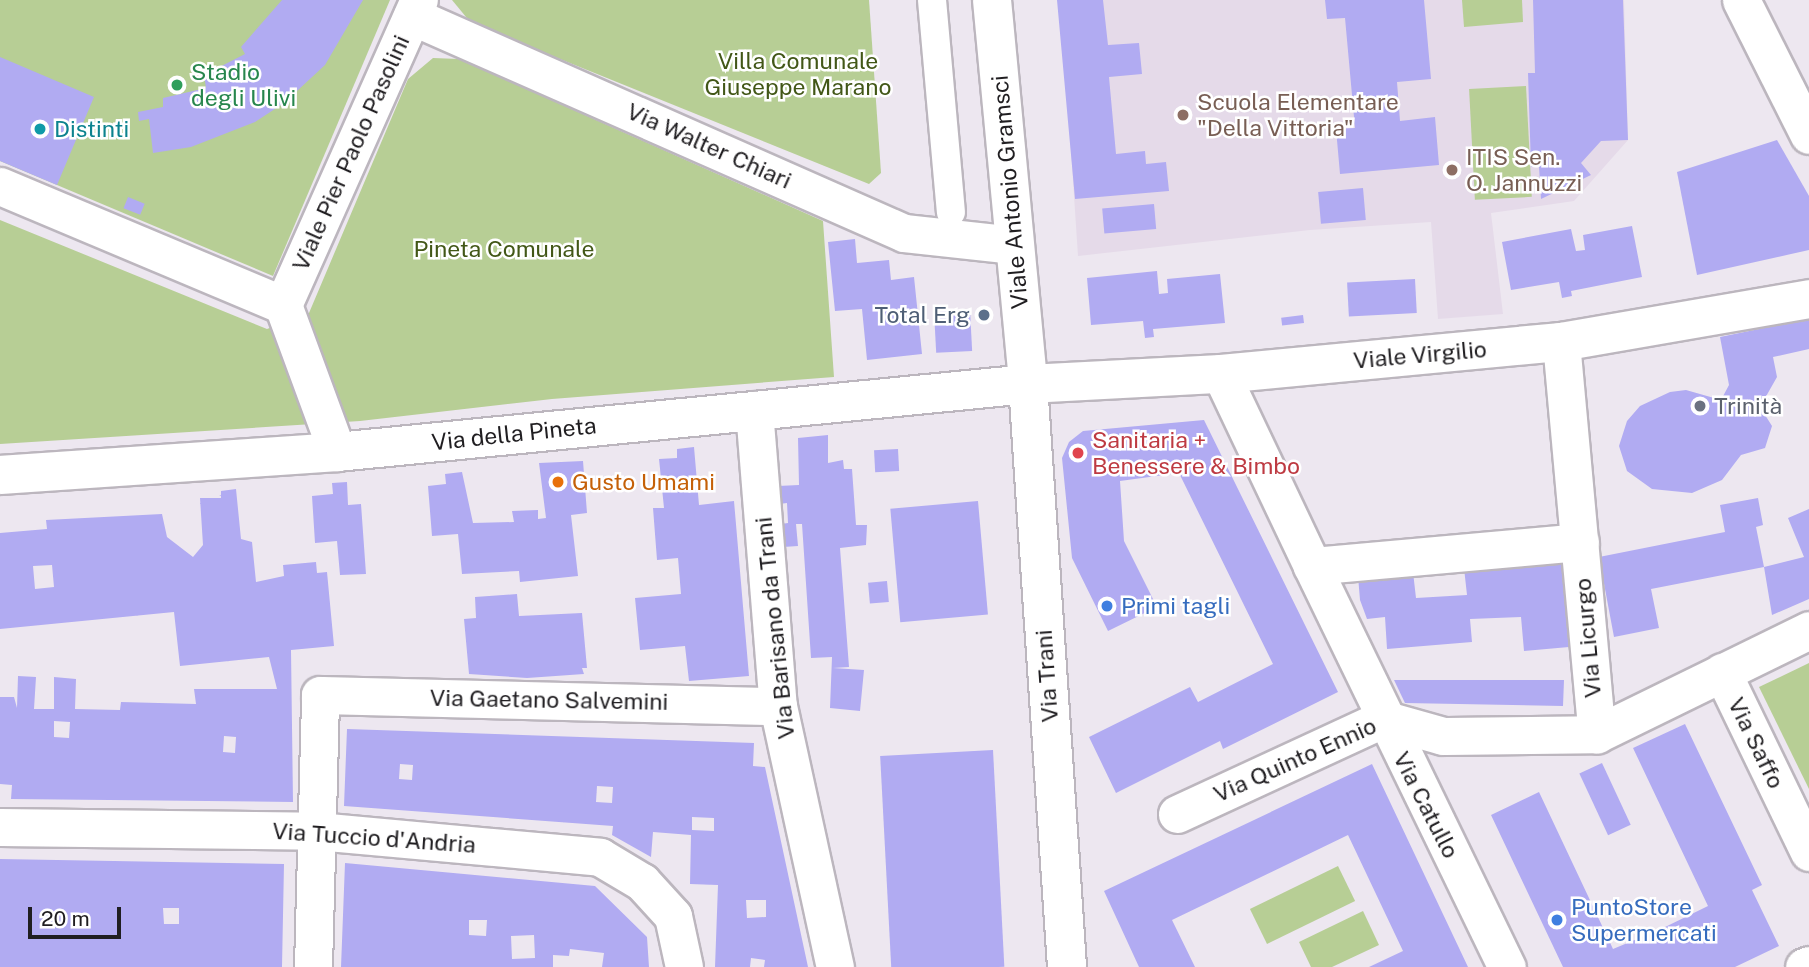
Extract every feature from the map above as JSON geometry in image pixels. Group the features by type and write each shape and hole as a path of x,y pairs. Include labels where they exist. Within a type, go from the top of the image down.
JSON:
{"street":[{"path":"932,0 951,212"},
{"name":"Viale Antonio Gramsci","path":"992,0 1028,384"},
{"path":"1741,0 1799,92 1809,135"},
{"name":"Via Walter Chiari","path":"415,8 904,233 1014,245"},
{"name":"Viale Pier Paolo Pasolini","path":"282,305 415,8"},
{"path":"0,186 282,305 337,452"},
{"name":"Viale Virgilio","path":"1028,384 1221,374 1561,342 1809,299"},
{"name":"Via Licurgo","path":"1561,342 1597,734"},
{"name":"Via Catullo","path":"1221,374 1382,719 1507,967"},
{"name":"Via della Pineta","path":"0,475 337,452 1028,384"},
{"name":"Via Trani","path":"1028,384 1067,967"},
{"name":"Via Barisano da Trani","path":"754,410 778,706 835,967"},
{"path":"1312,566 1580,542"},
{"name":"Via Quinto Ennio","path":"1177,814 1382,719 1443,736 1597,734 1809,630"},
{"name":"Via Saffo","path":"1722,673 1809,852"},
{"name":"Via Gaetano Salvemini","path":"317,831 320,695 778,706"},
{"name":"Via Tuccio d'Andria","path":"0,827 317,831 600,857 642,882 673,916 684,967"},
{"path":"313,967 317,831"}],"shaded area":[{"path":"1061,0 1624,0 1628,140 1574,201 1491,213 1503,314 1438,319 1431,222 1310,230 1078,256"}],"green space":[{"name":"Stadio degli Ulivi","path":"0,0 390,0 273,276 0,161"},
{"name":"Villa Comunale Giuseppe Marano","path":"452,0 869,0 881,173 869,184 471,23"},
{"path":"1462,0 1522,0 1523,22 1464,27"},
{"name":"Pineta Comunale","path":"433,58 459,59 823,221 834,377 552,399 360,421 0,444 0,220 267,329 309,313 408,79"},
{"path":"1526,86 1532,197 1475,200 1469,89"},
{"path":"1809,663 1809,789 1759,687"},
{"path":"1338,866 1355,901 1267,944 1250,909"},
{"path":"1363,911 1379,945 1332,967 1311,967 1299,942"}],"building":[{"path":"282,0 363,0 325,65 284,103 255,122 191,147 153,153 149,119 139,121 138,112 163,107 163,98 206,88 204,75 245,54 241,47"},
{"path":"1057,0 1103,0 1108,45 1139,43 1142,74 1109,77 1116,154 1145,151 1146,164 1166,162 1169,191 1075,199"},
{"path":"1325,0 1424,0 1431,79 1397,82 1400,121 1435,117 1439,165 1340,174 1336,129 1355,128 1345,18 1327,19"},
{"path":"1533,0 1623,0 1628,140 1601,141 1581,163 1591,175 1541,199 1539,167 1531,167 1528,73 1535,73"},
{"name":"Distinti","path":"0,57 94,97 57,185 0,161"},
{"path":"1777,140 1809,196 1809,250 1697,275 1677,172"},
{"path":"1363,188 1366,220 1321,224 1318,192"},
{"path":"128,197 145,204 140,215 124,208"},
{"path":"1154,204 1156,229 1104,233 1102,209"},
{"path":"1632,226 1642,277 1571,291 1572,296 1562,298 1559,282 1511,290 1502,242 1571,229 1576,251 1585,250 1583,235"},
{"path":"855,239 857,263 889,260 891,280 914,277 922,354 867,360 862,309 835,311 828,242"},
{"path":"1157,271 1159,294 1168,293 1167,279 1220,274 1225,323 1153,329 1154,337 1145,338 1143,321 1091,325 1087,278"},
{"path":"1415,279 1417,313 1349,317 1347,283"},
{"path":"970,310 972,351 936,353 934,312"},
{"path":"1303,315 1304,323 1282,326 1281,318"},
{"name":"Trinità","path":"1809,319 1809,349 1773,357 1777,377 1760,407 1772,426 1765,448 1741,455 1722,480 1692,493 1652,489 1627,471 1619,446 1627,421 1640,406 1670,392 1686,390 1721,400 1729,385 1720,337"},
{"path":"1204,420 1338,692 1223,749 1220,741 1116,793 1089,737 1190,687 1198,702 1273,664 1179,473 1120,481 1124,541 1157,607 1108,631 1072,558 1062,458 1069,442 1083,431"},
{"path":"828,435 828,463 843,460 844,469 852,469 856,525 867,525 866,545 840,548 849,667 833,668 864,670 860,711 830,708 832,657 811,658 802,524 796,524 798,546 783,547 781,524 788,523 787,503 779,504 778,486 799,485 798,438"},
{"path":"694,447 699,505 734,501 749,676 689,681 685,646 640,650 635,598 681,594 678,558 657,560 653,508 664,508 659,459 677,458 677,449"},
{"path":"898,449 899,471 875,472 874,450"},
{"path":"583,461 587,513 571,515 578,576 520,582 519,571 462,574 458,534 432,536 428,486 446,484 445,474 462,472 473,523 514,522 512,511 538,510 538,519 546,518 539,463"},
{"path":"347,482 348,505 361,504 366,574 340,575 337,541 315,543 312,496 333,494 332,483"},
{"path":"236,489 241,539 252,542 256,582 284,576 283,565 316,562 317,573 327,572 334,646 291,650 293,802 11,799 12,785 0,784 0,697 14,697 17,708 18,676 36,677 34,709 54,709 54,677 76,679 75,709 120,710 121,702 196,704 194,689 277,689 269,657 180,666 174,612 0,629 0,533 47,529 46,520 162,514 167,537 193,557 203,545 200,498 221,498 221,491","holes":["52,565 54,587 35,589 33,566","54,721 70,722 69,738 54,737","224,736 236,737 235,753 223,752"]},
{"path":"1758,498 1763,525 1756,527 1764,567 1651,589 1659,628 1614,637 1599,557 1725,532 1720,505"},
{"path":"978,501 988,615 900,622 890,509"},
{"path":"1809,509 1809,599 1772,615 1764,567 1804,557 1788,518"},
{"path":"1562,560 1569,647 1524,651 1521,617 1470,619 1472,642 1387,649 1385,617 1367,619 1360,600 1358,576 1413,572 1416,598 1467,595 1464,568"},
{"path":"887,581 889,602 870,604 868,583"},
{"path":"517,594 519,616 582,613 587,668 582,668 584,674 527,678 469,674 464,619 476,618 475,597"},
{"path":"1394,680 1564,680 1563,706 1405,703"},
{"path":"1685,724 1762,885 1752,890 1779,946 1735,967 1563,967 1491,815 1539,792 1613,949 1661,929 1708,906 1633,748"},
{"path":"347,729 754,743 753,766 765,767 808,967 764,967 765,960 751,958 750,967 715,967 718,885 690,884 691,835 653,832 651,857 612,835 613,826 344,806","holes":["400,764 413,765 412,780 399,779","597,786 613,787 612,803 596,802","692,817 714,818 714,831 692,830","746,900 766,900 766,917 747,918"]},
{"path":"993,750 1004,967 891,967 880,756"},
{"path":"1602,763 1631,825 1608,835 1579,774"},
{"path":"1372,764 1468,967 1369,967 1403,951 1348,835 1172,920 1195,967 1139,967 1104,891"},
{"path":"0,859 284,864 282,967 0,967","holes":["163,908 179,908 179,924 164,924"]},
{"path":"345,863 595,886 647,937 649,967 602,967 604,953 570,949 569,956 553,955 553,967 341,967","holes":["469,920 487,920 486,936 469,935","534,935 535,958 512,959 511,936"]}],"place":[{"name":"Stadio degli Ulivi","path":"177,85"},
{"name":"Scuola Elementare \"Della Vittoria\"","path":"1183,115"},
{"name":"Distinti","path":"40,129"},
{"name":"ITIS Sen. O. Jannuzzi","path":"1452,170"},
{"name":"Total Erg","path":"984,315"},
{"name":"Trinità","path":"1700,406"},
{"name":"Sanitaria + Benessere & Bimbo","path":"1078,453"},
{"name":"Gusto Umami","path":"558,482"},
{"name":"Primi tagli","path":"1107,606"},
{"name":"PuntoStore Supermercati","path":"1557,920"}]}
